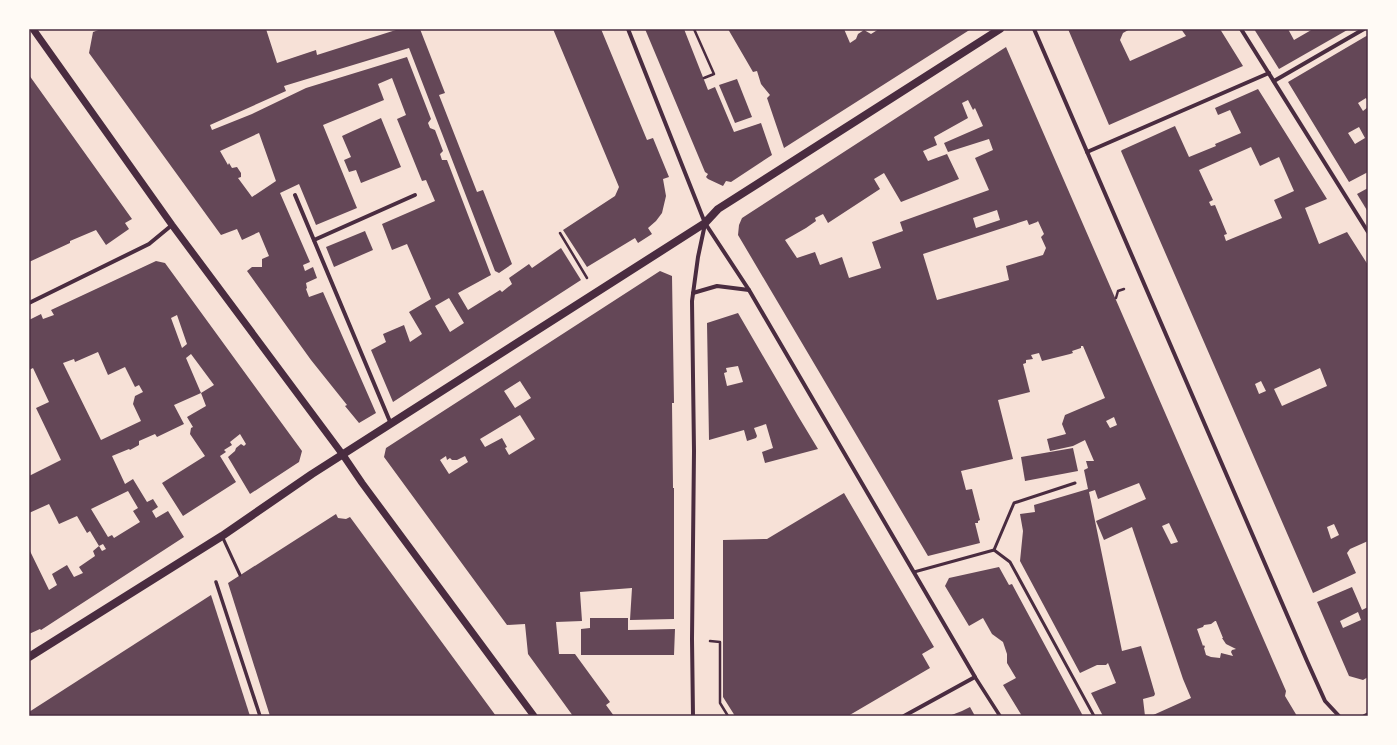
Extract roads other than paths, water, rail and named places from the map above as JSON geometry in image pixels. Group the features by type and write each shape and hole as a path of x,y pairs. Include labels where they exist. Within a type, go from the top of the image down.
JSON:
{"main road":[{"path":"29,657 222,536 312,474 705,223 718,209 1000,29"}],"street":[{"path":"33,29 172,225 534,716"},
{"path":"628,29 705,223 749,290 975,677 1000,716"},
{"path":"1034,29 1307,661 1325,700 1339,716"},
{"path":"1241,29 1368,232"},
{"path":"1274,81 1364,29"},
{"path":"1087,152 1269,73"},
{"path":"295,195 391,424"},
{"path":"314,240 414,195"},
{"path":"694,716 692,639 694,451 693,293 705,223"},
{"path":"29,302 149,244 172,225"},
{"path":"693,293 717,286 749,290"},
{"path":"216,582 260,716"},
{"path":"907,715 975,677"},
{"path":"1364,716 1368,714"}],"lane":[{"path":"994,550 1014,503 1075,483"},
{"path":"222,536 240,575"},
{"path":"914,572 994,550"},
{"path":"994,550 1010,562 1094,716"}]}
